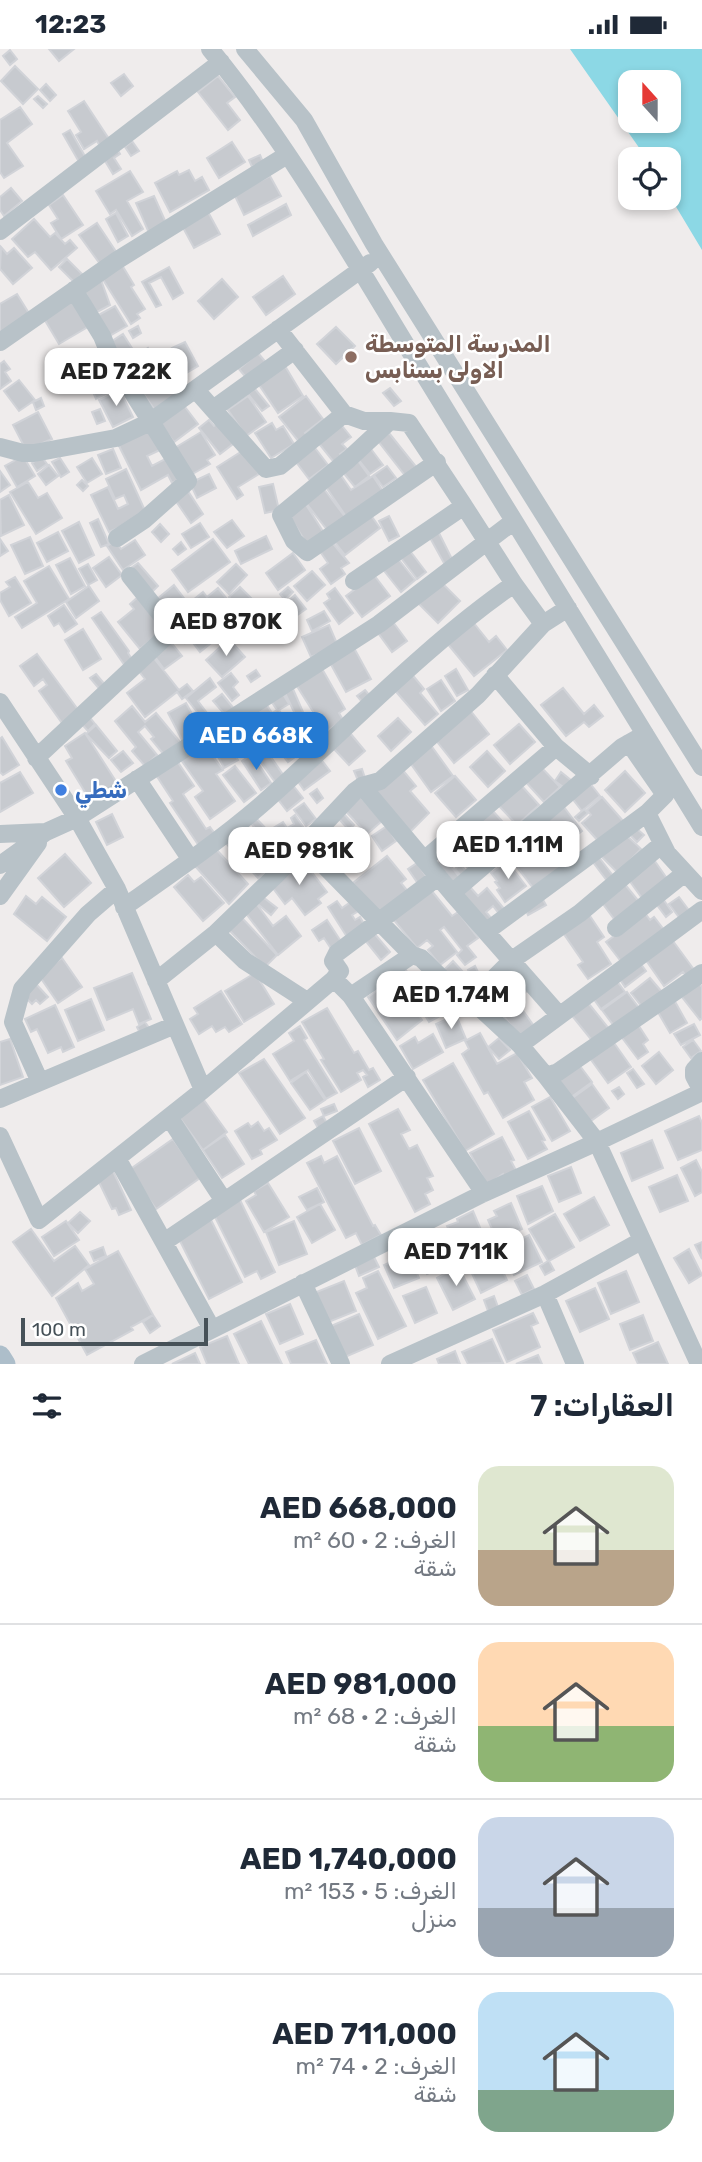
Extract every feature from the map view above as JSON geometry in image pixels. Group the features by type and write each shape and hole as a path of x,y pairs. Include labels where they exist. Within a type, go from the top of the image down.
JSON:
{"main road":[{"path":"0,1356 5,1364"}],"street":[{"path":"245,49 304,120 381,255 702,767"},
{"path":"0,231 215,56 287,155 360,270 702,827"},
{"path":"0,342 116,261 287,155"},
{"path":"0,447 34,453 116,438 150,422 381,255"},
{"path":"74,290 102,336 111,358 188,481 144,520 117,538"},
{"path":"278,329 344,414 364,421 409,423 543,624"},
{"path":"213,409 295,350"},
{"path":"196,390 266,469 280,466 344,414"},
{"path":"390,421 281,515 295,541 307,552 437,462"},
{"path":"354,582 464,506"},
{"path":"0,865 46,832 77,818 379,624 514,521"},
{"path":"36,758 173,630 130,576"},
{"path":"124,907 191,860 260,806 470,615 514,584"},
{"path":"156,981 216,933 362,786 380,781 478,695 543,624 568,608"},
{"path":"495,675 556,747 591,775"},
{"path":"0,702 7,727 36,758 77,818 117,890 203,1090"},
{"path":"452,893 629,743 645,734"},
{"path":"486,931 647,813 665,795 629,743"},
{"path":"424,860 556,747"},
{"path":"137,779 191,860"},
{"path":"362,786 559,1015"},
{"path":"647,813 667,853 702,891"},
{"path":"0,834 46,832"},
{"path":"0,896 46,832"},
{"path":"468,1004 512,960 579,912 662,844"},
{"path":"304,845 412,955 421,958 468,1004 479,1007 520,1045 597,1142 699,1364"},
{"path":"616,928 685,873"},
{"path":"0,1136 39,1220 203,1090 334,979 340,971 333,961 337,953 438,877"},
{"path":"40,1082 13,1022 22,989 88,914 117,890"},
{"path":"520,1045 702,910"},
{"path":"216,933 245,961 307,1001"},
{"path":"351,996 412,955"},
{"path":"546,1076 558,1072 702,974"},
{"path":"334,979 351,996 484,1193"},
{"path":"0,1099 175,1025"},
{"path":"143,1364 484,1193 702,1091 694,1076 694,1070 702,1061"},
{"path":"164,1242 407,1077"},
{"path":"169,1117 224,1201"},
{"path":"117,1158 212,1329"},
{"path":"390,1364 545,1294 641,1241"},
{"path":"303,1283 341,1364"},
{"path":"545,1294 575,1364"}],"water":[{"path":"570,49 702,49 702,250 678,210 681,210 681,147 639,147 629,133 681,133 681,70 618,70 618,118"}],"building":[{"path":"49,49 74,49 59,61"},
{"path":"10,50 17,59 10,65 3,56"},
{"path":"15,66 38,89 23,104 1,81"},
{"path":"124,74 133,86 121,96 111,83"},
{"path":"218,76 235,97 227,103 240,120 228,130 198,92"},
{"path":"46,84 56,95 50,101 40,90"},
{"path":"38,96 47,104 43,108 34,99"},
{"path":"84,101 111,142 101,148 97,141 84,149 76,135 81,132 68,111"},
{"path":"20,107 32,124 7,143 23,166 4,178 0,172 0,120"},
{"path":"70,130 86,158 79,162 63,134"},
{"path":"132,141 139,151 131,156 125,147"},
{"path":"232,142 245,162 219,178 207,158"},
{"path":"116,147 120,154 114,158 121,169 113,174 102,156"},
{"path":"260,155 263,162 252,167 249,160"},
{"path":"189,170 195,181 202,177 209,190 170,212 155,183 177,171 179,175"},
{"path":"130,171 143,192 127,201 143,229 132,236 116,210 110,214 96,191"},
{"path":"270,176 281,196 244,215 234,194"},
{"path":"11,188 22,201 4,216 0,210 0,197"},
{"path":"63,195 83,225 61,239 51,223 58,219 49,205"},
{"path":"154,196 167,225 149,233 136,203"},
{"path":"286,204 291,215 253,236 248,225"},
{"path":"207,210 220,234 194,248 181,224"},
{"path":"116,213 128,236 118,242 106,219"},
{"path":"34,219 50,237 55,233 65,244 70,240 77,248 51,270 35,252 28,257 12,239"},
{"path":"97,223 117,253 100,264 79,235"},
{"path":"1,247 7,254 14,248 32,268 13,284 0,269"},
{"path":"67,259 82,274 74,282 59,267"},
{"path":"122,265 134,285 131,287 145,309 137,314 140,318 131,324 102,278"},
{"path":"169,267 183,293 173,299 161,277 149,283 161,305 156,307 142,282"},
{"path":"283,276 295,294 266,315 253,297"},
{"path":"100,277 110,305 95,313 82,285"},
{"path":"222,279 238,297 214,319 198,301"},
{"path":"17,294 30,315 0,333 0,304"},
{"path":"77,297 93,324 59,344 43,317"},
{"path":"115,306 127,326 104,339 93,318"},
{"path":"138,326 141,333 133,338 129,331"},
{"path":"336,327 355,346 336,364 317,344"},
{"path":"123,334 135,353 121,361 109,343"},
{"path":"185,342 198,366 186,373 172,348"},
{"path":"148,348 162,368 136,385 122,366"},
{"path":"98,349 104,361 74,377 68,365"},
{"path":"258,353 268,365 249,381 239,369"},
{"path":"4,361 10,369 5,372 11,381 0,389 0,364"},
{"path":"282,361 303,396 278,413 255,379"},
{"path":"114,370 122,386 96,399 89,383"},
{"path":"167,371 184,395 157,413 141,390"},
{"path":"19,380 35,400 19,411 4,391"},
{"path":"390,388 401,401 394,406 383,393"},
{"path":"255,389 269,406 262,411 248,394"},
{"path":"120,390 133,417 113,427 99,400"},
{"path":"248,396 266,422 246,436 228,410"},
{"path":"306,396 323,419 305,433 308,437 300,443 279,417"},
{"path":"41,398 44,406 36,410 33,402"},
{"path":"182,403 198,424 174,442 158,421"},
{"path":"100,409 105,421 97,424 92,412"},
{"path":"38,412 52,439 26,450 13,425"},
{"path":"209,420 214,426 221,421 237,441 220,454 199,428"},
{"path":"339,422 351,437 342,444 347,449 340,454 344,460 337,466 316,440"},
{"path":"272,423 276,430 283,426 294,444 271,458 255,433"},
{"path":"147,426 160,450 147,456 152,466 169,457 180,479 172,483 168,475 141,490 117,442"},
{"path":"201,432 215,455 207,460 210,464 189,476 173,449"},
{"path":"389,433 418,469 407,478 378,441"},
{"path":"312,444 328,465 309,479 293,458"},
{"path":"113,449 121,468 106,474 98,455"},
{"path":"371,449 383,465 370,474 358,459"},
{"path":"244,450 259,474 238,487 243,495 237,499 217,467"},
{"path":"23,456 35,476 17,487 5,466"},
{"path":"42,457 47,464 37,471 32,463"},
{"path":"60,458 69,472 61,477 52,462"},
{"path":"92,458 102,474 87,483 77,467"},
{"path":"356,458 369,476 355,487 341,470"},
{"path":"49,465 58,476 46,485 38,474"},
{"path":"387,466 396,478 383,487 374,475"},
{"path":"126,469 147,515 109,532 91,495 108,487 118,509 128,504 124,495 115,499 106,479"},
{"path":"0,471 10,485 0,492"},
{"path":"209,474 216,488 197,498 190,483"},
{"path":"340,474 351,490 373,476 384,493 347,518 324,484"},
{"path":"82,480 88,486 83,491 77,485"},
{"path":"28,482 38,498 47,493 62,518 36,534 10,492"},
{"path":"273,484 279,510 265,513 259,487"},
{"path":"186,488 203,514 191,523 173,497"},
{"path":"324,489 346,518 328,531 306,503"},
{"path":"9,495 24,525 1,536 0,500"},
{"path":"305,503 324,533 307,544 288,514"},
{"path":"370,514 380,528 345,555 334,541"},
{"path":"389,516 399,536 389,541 379,521"},
{"path":"98,519 109,544 101,547 90,523"},
{"path":"232,520 244,536 227,548 214,532"},
{"path":"79,522 94,555 79,563 62,531"},
{"path":"200,523 209,537 191,548 182,534"},
{"path":"160,524 169,534 161,542 152,532"},
{"path":"438,531 453,561 445,565 429,536"},
{"path":"58,532 68,551 47,562 37,543"},
{"path":"266,536 272,549 241,564 235,551"},
{"path":"30,537 43,566 25,574 11,545"},
{"path":"0,539 8,551 0,556"},
{"path":"213,539 230,562 188,592 172,570"},
{"path":"135,540 145,555 123,570 107,546 115,541 121,549"},
{"path":"331,541 349,563 341,568 345,574 331,584 320,569 328,563 319,550"},
{"path":"181,542 186,549 178,555 173,549"},
{"path":"407,547 426,572 417,579 398,554"},
{"path":"293,553 305,570 278,590 266,573"},
{"path":"395,555 415,580 401,592 381,567"},
{"path":"109,557 122,575 106,587 93,568"},
{"path":"70,558 85,586 71,594 56,565"},
{"path":"138,563 158,586 152,592 131,568"},
{"path":"88,564 97,580 88,585 79,569"},
{"path":"236,564 247,575 229,594 217,582"},
{"path":"49,566 69,599 22,628 15,617 37,603 24,581"},
{"path":"312,571 325,585 307,601 294,586"},
{"path":"374,575 390,596 362,617 346,596"},
{"path":"15,577 31,603 9,616 0,600 0,593 10,587 6,582"},
{"path":"441,582 460,601 438,623 419,604"},
{"path":"174,585 190,606 172,620 156,600"},
{"path":"89,586 99,601 76,618 66,602"},
{"path":"240,587 260,607 249,617 229,597"},
{"path":"288,587 293,592 285,600 280,594"},
{"path":"218,588 244,620 222,638 192,601 203,592 207,597"},
{"path":"335,588 353,613 339,624 324,603 330,599 327,594"},
{"path":"295,595 306,609 296,616 286,603"},
{"path":"139,596 166,627 140,649 118,622 134,609 130,604"},
{"path":"64,605 77,624 65,632 59,623 54,626 48,616"},
{"path":"193,608 216,639 200,652 190,639 185,643 172,625"},
{"path":"324,611 330,621 312,631 307,620"},
{"path":"101,612 129,651 133,661 125,666 92,618"},
{"path":"393,622 407,641 392,652 378,633"},
{"path":"473,622 489,642 496,636 507,650 474,676 446,642"},
{"path":"329,625 338,646 311,657 302,637"},
{"path":"83,629 101,659 83,670 65,640"},
{"path":"229,639 245,657 222,677 206,660"},
{"path":"170,641 182,656 164,669 153,654"},
{"path":"354,648 371,679 346,692 329,661"},
{"path":"37,654 79,711 62,723 39,691 47,685 43,679 34,686 20,666"},
{"path":"153,657 179,690 187,684 193,691 182,699 177,692 145,717 127,693 145,679 137,669"},
{"path":"321,667 345,709 339,713 345,723 326,732 295,683"},
{"path":"456,669 468,690 457,696 445,676"},
{"path":"256,670 260,676 251,682 247,676"},
{"path":"410,672 424,689 420,693 438,714 425,725 392,687"},
{"path":"231,673 238,682 233,687 239,695 232,701 218,683"},
{"path":"96,674 107,687 101,691 90,678"},
{"path":"210,678 216,687 198,701 207,713 201,717 186,698"},
{"path":"441,680 455,701 441,711 427,689"},
{"path":"563,688 584,714 594,705 603,716 589,727 584,722 566,736 541,705"},
{"path":"293,689 303,712 296,716 285,693"},
{"path":"365,690 370,696 362,702 357,696"},
{"path":"222,694 235,710 227,717 213,701"},
{"path":"283,694 289,704 279,710 286,721 265,733 251,710 265,702 272,713 277,710 271,701"},
{"path":"186,703 202,732 183,742 168,713"},
{"path":"132,706 145,722 156,713 181,743 165,756 151,739 154,737 145,726 138,732 157,755 145,766 132,751 136,747 115,721"},
{"path":"470,710 489,734 454,763 434,738"},
{"path":"87,714 95,724 88,731 79,721"},
{"path":"300,716 314,737 297,748 292,740 300,735 296,730 291,733 286,725"},
{"path":"235,718 244,732 253,727 258,736 251,740 255,746 248,751 234,729 225,734 220,727"},
{"path":"398,718 411,732 391,751 378,736"},
{"path":"519,724 535,742 510,764 494,745"},
{"path":"96,725 117,751 109,758 86,734"},
{"path":"222,730 238,760 224,768 208,737"},
{"path":"282,731 299,754 288,762 270,739"},
{"path":"85,733 117,783 90,800 66,761 72,758 65,746"},
{"path":"350,733 365,751 349,765 333,748"},
{"path":"2,737 19,765 3,775 0,772"},
{"path":"202,741 223,770 216,774 235,801 210,819 195,797 203,791 179,757"},
{"path":"262,744 284,776 275,782 252,750"},
{"path":"430,744 453,776 431,792 408,760"},
{"path":"123,751 133,763 121,772 111,760"},
{"path":"487,751 505,771 488,787 470,767"},
{"path":"252,754 271,783 261,790 242,761"},
{"path":"320,758 330,771 304,790 296,779"},
{"path":"177,761 194,786 183,794 206,829 210,827 218,838 201,849 170,803 173,801 156,775"},
{"path":"235,766 256,793 244,802 223,775"},
{"path":"540,766 560,787 544,802 524,780"},
{"path":"401,768 416,786 410,791 429,813 409,833 373,792"},
{"path":"362,769 366,781 359,783 354,771"},
{"path":"625,771 645,793 625,812 605,790"},
{"path":"20,772 33,793 0,812 0,783"},
{"path":"561,772 572,781 566,789 555,781"},
{"path":"455,776 476,800 456,817 435,793"},
{"path":"589,782 600,796 582,811 571,797"},
{"path":"292,784 303,798 287,811 276,797"},
{"path":"521,785 539,805 517,825 499,806"},
{"path":"317,789 323,798 317,803 310,794"},
{"path":"357,793 382,821 367,834 341,806"},
{"path":"602,797 624,822 600,843 582,823 591,815 587,810"},
{"path":"304,803 316,819 306,826 294,810"},
{"path":"564,807 582,831 554,852 536,828"},
{"path":"584,809 588,813 579,821 575,817"},
{"path":"492,810 509,829 493,843 495,846 488,853 469,830"},
{"path":"343,813 354,825 349,830 338,818"},
{"path":"112,814 123,837 107,845 96,822"},
{"path":"295,815 308,834 285,848 273,828 283,822 287,828 294,824 291,818"},
{"path":"254,816 287,851 258,878 223,840 242,823 249,830 254,827 249,821"},
{"path":"387,826 396,841 382,851 372,836"},
{"path":"636,828 644,835 637,842 630,835"},
{"path":"623,832 641,849 618,873 599,854"},
{"path":"533,833 560,869 534,889 506,853"},
{"path":"455,841 474,867 469,870 461,860 454,865 443,850"},
{"path":"215,848 248,884 229,904 195,866"},
{"path":"65,854 91,883 64,907 38,878"},
{"path":"387,856 406,879 401,883 411,895 381,918 353,883"},
{"path":"598,856 614,877 608,882 592,861"},
{"path":"444,857 460,878 451,884 436,863"},
{"path":"652,857 668,880 642,898 626,876"},
{"path":"301,858 327,892 318,899 321,903 305,915 292,898 285,904 269,883"},
{"path":"507,861 526,886 505,902 491,873"},
{"path":"417,863 428,879 419,885 408,869"},
{"path":"460,864 466,871 461,876 455,869"},
{"path":"188,875 194,882 201,877 224,903 203,921 174,887"},
{"path":"623,882 641,904 617,923 600,900"},
{"path":"470,887 478,896 487,888 505,910 500,915 493,906 486,912 493,920 484,927 458,896"},
{"path":"431,890 452,916 458,912 478,938 467,946 476,957 465,965 457,955 462,950 444,927 440,930 457,952 440,965 428,950 433,946 427,940 417,948 393,919"},
{"path":"259,894 277,908 271,915 254,901"},
{"path":"26,896 36,904 42,897 66,917 47,941 14,914"},
{"path":"661,896 672,912 666,917 654,901"},
{"path":"679,897 691,913 681,920 669,904"},
{"path":"542,898 546,905 528,915 525,908"},
{"path":"355,899 362,909 352,915 355,920 360,917 365,926 347,937 328,907 337,901 342,908"},
{"path":"255,902 273,926 286,916 301,936 278,955 244,911"},
{"path":"586,910 604,937 597,942 611,964 588,979 578,965 583,962 559,927"},
{"path":"645,913 650,920 654,917 665,931 623,964 606,942"},
{"path":"242,918 277,955 265,967 229,930"},
{"path":"327,920 342,943 332,950 324,938 319,941 312,930"},
{"path":"373,932 390,952 381,960 364,939"},
{"path":"670,937 695,971 687,977 683,972 664,986 643,956"},
{"path":"62,958 82,987 58,1003 40,977"},
{"path":"638,960 646,971 625,987 617,975"},
{"path":"453,961 472,982 462,992 443,971"},
{"path":"475,966 479,974 472,978 468,970"},
{"path":"404,967 417,987 404,995 422,1020 397,1040 368,997 399,975 397,972"},
{"path":"508,970 527,991 501,1013 482,993"},
{"path":"132,973 151,1019 139,1024 133,1009 107,1020 94,988"},
{"path":"255,973 274,1004 244,1022 225,991"},
{"path":"614,977 625,992 601,1009 590,994"},
{"path":"650,978 662,992 643,1008 631,993"},
{"path":"697,981 702,987 700,1020 682,997"},
{"path":"35,983 48,997 40,1004 36,1000 32,1004 23,995"},
{"path":"426,987 442,1015 429,1022 413,995"},
{"path":"221,991 242,1024 229,1032 225,1027 216,1032 212,1026 199,1034 190,1019 198,1014 194,1008"},
{"path":"627,992 639,1008 614,1026 602,1010"},
{"path":"673,998 687,1023 670,1033 655,1007"},
{"path":"91,999 104,1030 78,1041 65,1010"},
{"path":"585,999 610,1030 594,1043 569,1012"},
{"path":"55,1005 74,1047 63,1052 61,1047 48,1053 37,1029 31,1032 25,1019"},
{"path":"519,1005 534,1026 519,1037 504,1016"},
{"path":"327,1008 354,1053 358,1051 369,1070 373,1068 380,1080 368,1087 363,1077 367,1075 363,1070 357,1073 361,1080 341,1092 302,1022"},
{"path":"456,1015 466,1039 446,1048 436,1024"},
{"path":"145,1022 149,1028 140,1033 137,1027"},
{"path":"637,1023 648,1040 643,1044 648,1052 638,1059 620,1035"},
{"path":"694,1024 700,1035 681,1045 674,1034"},
{"path":"300,1026 307,1038 304,1040 337,1093 326,1099 308,1070 290,1081 273,1054 294,1041 289,1033"},
{"path":"480,1033 497,1064 517,1053 532,1078 524,1082 534,1100 503,1118 488,1092 484,1094 462,1054 469,1049 465,1041"},
{"path":"433,1034 443,1052 413,1069 400,1046 415,1037 418,1043"},
{"path":"499,1038 510,1050 499,1059 488,1047"},
{"path":"10,1039 23,1077 0,1085 0,1042"},
{"path":"612,1040 631,1067 608,1083 589,1057"},
{"path":"693,1040 701,1051 691,1058 683,1047"},
{"path":"659,1052 673,1070 656,1084 642,1066"},
{"path":"264,1059 305,1118 280,1134 239,1073"},
{"path":"577,1062 592,1082 570,1098 556,1079"},
{"path":"453,1063 494,1134 465,1151 423,1080"},
{"path":"633,1069 644,1084 637,1088 627,1073"},
{"path":"306,1072 325,1100 310,1110 291,1083"},
{"path":"592,1084 609,1108 588,1123 571,1099"},
{"path":"619,1087 624,1094 618,1099 612,1091"},
{"path":"201,1096 227,1132 203,1150 177,1114"},
{"path":"550,1097 570,1131 552,1141 532,1107"},
{"path":"334,1104 337,1111 324,1116 321,1109"},
{"path":"398,1109 410,1130 401,1134 409,1149 417,1145 433,1176 427,1178 433,1190 425,1194 430,1204 415,1212 369,1124"},
{"path":"529,1111 547,1149 528,1159 508,1122"},
{"path":"323,1116 328,1125 319,1130 314,1121"},
{"path":"699,1116 702,1123 702,1150 678,1160 665,1131"},
{"path":"258,1122 264,1131 269,1128 277,1140 260,1150 262,1154 252,1159 235,1131 248,1123 251,1127"},
{"path":"359,1128 381,1171 355,1184 333,1141"},
{"path":"225,1135 244,1164 222,1178 203,1150"},
{"path":"502,1137 517,1172 505,1178 503,1174 487,1185 470,1153"},
{"path":"173,1139 200,1178 156,1209 129,1170"},
{"path":"652,1140 663,1168 632,1181 621,1153"},
{"path":"321,1156 324,1163 337,1156 373,1226 375,1225 381,1235 362,1245 356,1233 346,1238 307,1163"},
{"path":"696,1160 702,1172 702,1192 695,1196 681,1168"},
{"path":"571,1167 581,1193 559,1202 548,1176"},
{"path":"113,1171 131,1210 119,1215 116,1208 112,1209 97,1178"},
{"path":"677,1175 688,1201 660,1212 649,1187"},
{"path":"268,1183 289,1217 264,1232 246,1201 256,1195 254,1191"},
{"path":"542,1186 553,1211 528,1224 517,1196"},
{"path":"317,1188 324,1202 307,1210 299,1197"},
{"path":"594,1197 609,1225 580,1241 564,1214"},
{"path":"240,1200 275,1272 261,1279 257,1271 245,1277 213,1213"},
{"path":"511,1203 522,1229 497,1240 488,1220 497,1216 494,1211"},
{"path":"320,1204 335,1230 312,1243 297,1217"},
{"path":"473,1211 487,1244 461,1256 447,1226"},
{"path":"80,1212 90,1221 78,1233 68,1223"},
{"path":"555,1214 574,1247 549,1261 554,1270 545,1275 540,1266 548,1261 529,1229"},
{"path":"210,1218 242,1282 209,1299 177,1235"},
{"path":"66,1221 79,1240 54,1256 42,1237"},
{"path":"294,1221 307,1254 279,1265 266,1232"},
{"path":"31,1229 54,1261 75,1246 89,1265 52,1296 13,1242"},
{"path":"445,1233 457,1262 427,1274 415,1245"},
{"path":"529,1235 542,1262 514,1275 501,1249"},
{"path":"702,1242 702,1259 695,1245"},
{"path":"103,1247 106,1256 94,1261 90,1252"},
{"path":"689,1249 702,1275 689,1283 674,1258"},
{"path":"118,1251 153,1315 131,1327 133,1330 87,1355 56,1298 78,1283 82,1291 94,1284 85,1269"},
{"path":"494,1253 507,1280 481,1293 468,1265"},
{"path":"409,1254 419,1278 394,1288 384,1265"},
{"path":"374,1257 379,1267 359,1276 355,1265"},
{"path":"458,1266 475,1299 453,1310 437,1278"},
{"path":"378,1271 406,1326 378,1339 356,1293 367,1288 363,1278"},
{"path":"626,1271 639,1302 611,1314 598,1283"},
{"path":"527,1275 534,1289 522,1295 515,1281"},
{"path":"344,1281 356,1311 326,1323 314,1293"},
{"path":"426,1287 437,1313 415,1323 403,1296"},
{"path":"595,1288 609,1319 580,1332 566,1301"},
{"path":"494,1296 498,1307 488,1311 484,1300"},
{"path":"290,1304 303,1334 280,1344 266,1314"},
{"path":"533,1313 538,1323 531,1326 540,1347 507,1362 493,1330"},
{"path":"359,1314 373,1345 345,1357 331,1326"},
{"path":"153,1315 160,1326 150,1333 143,1322"},
{"path":"643,1315 653,1341 630,1350 620,1324"},
{"path":"261,1321 282,1364 249,1364 234,1334"},
{"path":"227,1336 239,1364 207,1364 200,1347"},
{"path":"492,1339 503,1363 468,1364 462,1352"},
{"path":"316,1340 327,1364 291,1364 286,1352"},
{"path":"658,1342 668,1364 638,1364 633,1353"},
{"path":"455,1351 460,1364 439,1364 437,1359"},
{"path":"195,1353 200,1364 172,1364"},
{"path":"538,1355 542,1364 516,1364"}],"place":[{"name":"المدرسة المتوسطة الاولى بسنابس","path":"351,357"},
{"name":"شطي","path":"61,790"}]}
